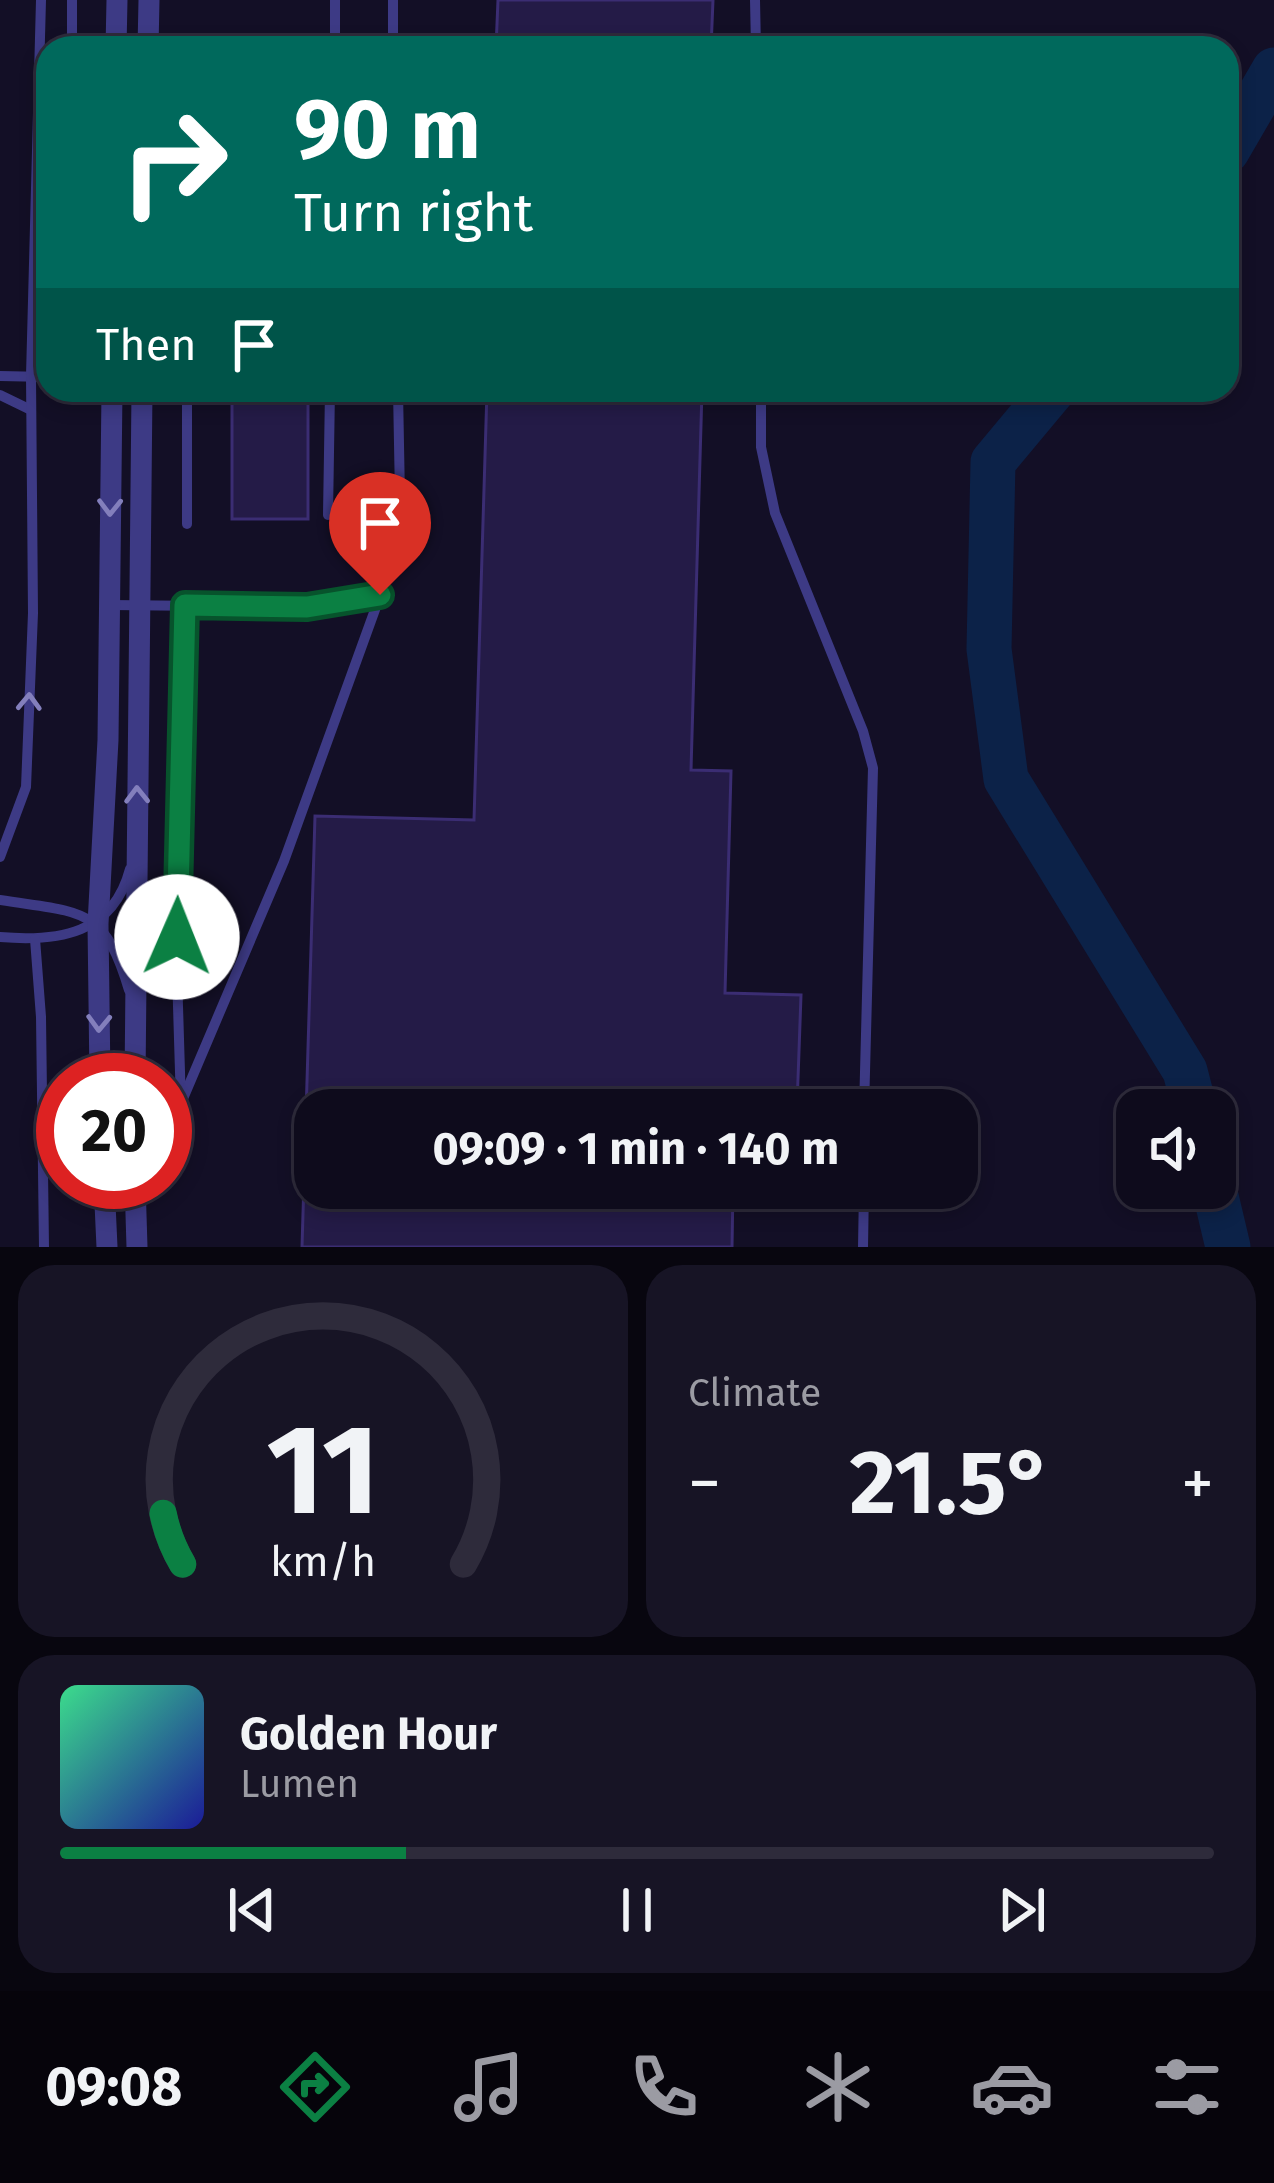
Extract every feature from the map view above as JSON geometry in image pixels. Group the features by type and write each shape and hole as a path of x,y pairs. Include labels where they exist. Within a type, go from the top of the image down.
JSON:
{"street":[{"path":"116,36 117,0"},
{"path":"148,36 149,0"},
{"path":"100,1053 98,924 112,402"},
{"path":"135,1053 142,402"},
{"path":"105,1209 107,1247"},
{"path":"135,1211 137,1247"}],"lane":[{"path":"40,36 41,0"},
{"path":"72,0 72,36"},
{"path":"335,0 335,36"},
{"path":"393,0 393,36"},
{"path":"755,0 756,36"},
{"path":"0,856 26,787 33,614 31,376 36,188"},
{"path":"0,376 36,376"},
{"path":"0,395 31,410"},
{"path":"187,402 188,524"},
{"path":"328,515 330,402"},
{"path":"192,1083 284,861 380,595 397,532 398,402"},
{"path":"761,402 761,447 775,513 863,731 873,768 864,1089"},
{"path":"109,605 307,607 380,595"},
{"path":"179,1053 185,605"},
{"path":"0,938 70,935 98,924 118,901 138,837"},
{"path":"0,901 63,910 98,924 113,942 136,1015"},
{"path":"35,939 41,1017 44,1247"},
{"path":"863,1247 864,1209"}],"building":[{"path":"498,0 713,0 712,36 496,36"},
{"path":"232,402 308,402 308,519 232,519"},
{"path":"487,402 702,402 691,770 731,771 725,993 801,995 798,1089 307,1089 315,816 474,820"},
{"path":"303,1209 733,1209 732,1247 302,1247"}],"waterway":[{"path":"1239,130 1274,70"},
{"path":"1043,402 993,462 989,649 1006,779 1185,1071 1190,1089"},
{"path":"1219,1209 1228,1247"}],"route":[{"path":"177,937 185,605 307,607 380,595"}]}
